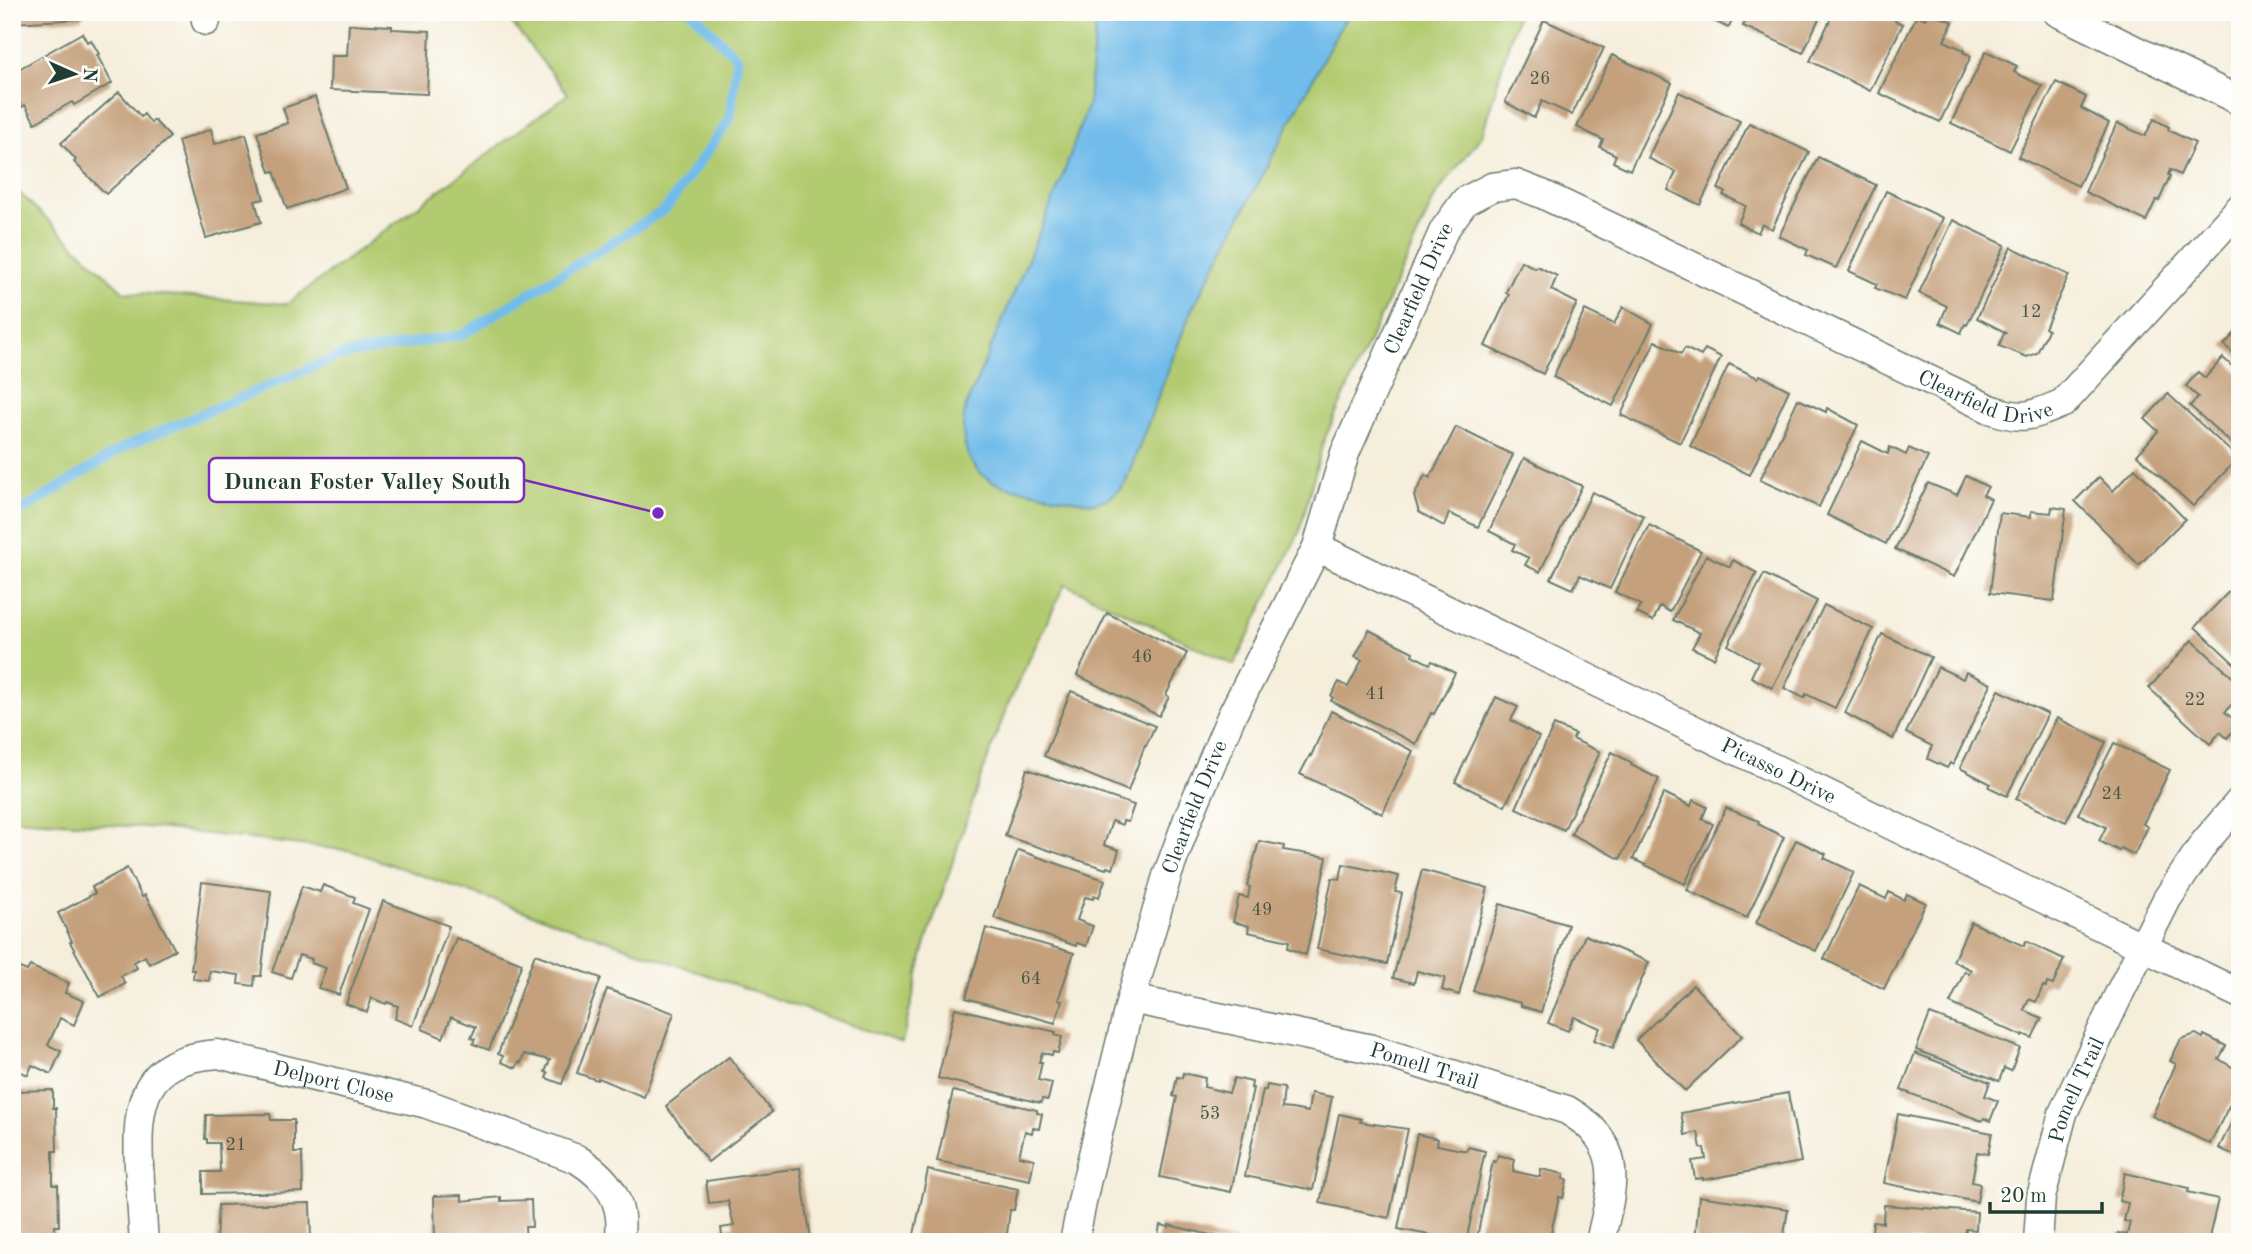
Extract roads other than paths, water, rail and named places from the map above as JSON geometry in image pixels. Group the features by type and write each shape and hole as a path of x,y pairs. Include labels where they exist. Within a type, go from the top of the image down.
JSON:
{"street":[{"path":"2057,12 2240,101"},
{"name":"Clearfield Drive","path":"1074,1242 1131,999 1167,876 1194,803 1231,717 1317,547 1345,453 1444,230 1465,201 1492,187 1516,184 1542,194 1990,409 2008,415 2032,416 2063,402 2240,208"},
{"name":"Picasso Drive","path":"1317,547 2240,995"},
{"name":"Pomell Trail","path":"2038,1242 2042,1197 2063,1113 2167,899 2204,842 2240,801"},
{"name":"Pomell Trail","path":"1131,999 1372,1049 1567,1110 1584,1119 1610,1157 1613,1185 1600,1242"},
{"name":"Delport Close","path":"144,1242 137,1131 141,1106 152,1083 170,1066 193,1055 218,1054 427,1104 577,1159 595,1170 609,1187 619,1207 619,1242"}],"water":[{"path":"1094,12 1350,12 1191,311 1126,481 1112,495 1094,503 993,482 983,475 970,459 963,428 966,406 1061,181 1088,104 1096,22"}],"waterway":[{"path":"12,517 126,446 339,356 462,335 666,209 730,119 737,58 692,12"}],"place":[{"name":"Duncan Foster Valley South","path":"658,513"}]}
